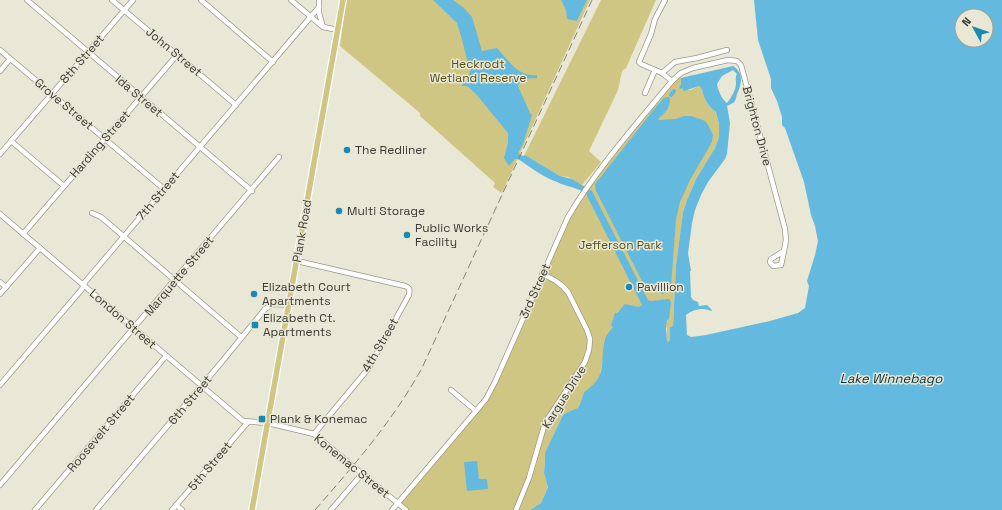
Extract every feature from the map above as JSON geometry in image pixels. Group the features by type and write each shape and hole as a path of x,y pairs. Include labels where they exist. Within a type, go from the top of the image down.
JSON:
{"main road":[{"name":"Plank Road","path":"252,510 290,304 343,0"}],"street":[{"name":"Ida Street","path":"27,0 252,191"},
{"name":"John Street","path":"112,0 236,105"},
{"name":"8th Street","path":"0,154 133,0"},
{"path":"200,0 273,62"},
{"path":"291,0 323,27 338,30"},
{"path":"319,0 323,27"},
{"path":"665,0 655,19 639,62 662,73 672,81"},
{"name":"7th Street","path":"0,385 82,289 85,282 319,7"},
{"name":"Grove Street","path":"0,50 164,189"},
{"path":"662,73 675,62 727,50"},
{"name":"Harding Street","path":"23,234 177,55"},
{"path":"0,71 10,59"},
{"name":"Brighton Drive","path":"680,73 693,68 728,60 737,61 741,65 785,229 786,240 784,251"},
{"path":"645,93 655,70"},
{"name":"3rd Street","path":"392,510 486,399 568,217 587,186 680,73"},
{"path":"11,141 64,186"},
{"name":"Marquette Street","path":"0,485 280,157"},
{"path":"92,213 101,217 242,337"},
{"name":"London Street","path":"0,214 239,418 248,422"},
{"path":"0,294 40,248"},
{"name":"4th Street","path":"297,261 405,286 410,289 368,369 314,434"},
{"name":"Kargus Drive","path":"516,510 529,478 545,423 585,362 590,350 588,330 568,292 556,280 542,274"},
{"path":"0,282 6,287"},
{"name":"6th Street","path":"96,510 202,386 267,306 277,303 290,304"},
{"name":"Roosevelt Street","path":"35,510 166,356"},
{"path":"451,390 476,411"},
{"name":"Konemac Street","path":"248,422 268,423 314,434 406,510"},
{"name":"5th Street","path":"172,510 248,422"},
{"path":"331,510 362,474"},
{"path":"176,505 182,510"}],"green space":[{"name":"Heckrodt Wetland Reserve","path":"346,0 590,0 502,193 493,187 495,183 420,116 420,113 340,46"},
{"path":"601,0 656,0 626,68 622,71 618,90 589,151 601,162 582,185 568,177 560,176 525,155 524,156"},
{"name":"Jefferson Park","path":"679,76 681,78 681,84 679,87 690,90 699,86 702,89 706,102 716,112 719,124 719,137 715,148 696,179 683,212 676,265 673,326 670,327 670,341 667,341 667,328 641,307 618,311 614,326 605,339 599,380 584,392 578,409 563,415 552,438 545,463 544,473 548,486 541,503 530,510 409,510 400,502 482,406 569,218 593,181"}],"water":[{"name":"Lake Winnebago","path":"433,0 453,0 464,8 472,17 482,51 497,48 519,71 530,75 537,75 537,78 522,79 518,86 532,115 523,144 518,153 523,156 525,155 560,176 572,179 592,191 648,300 669,299 671,302 669,319 667,320 666,327 668,342 670,340 670,327 673,326 676,265 683,212 696,179 715,148 719,137 719,124 716,112 706,102 702,89 699,86 684,91 682,88 680,89 681,78 685,77 733,66 739,72 741,78 735,100 727,106 730,123 727,154 708,182 695,210 688,253 691,271 691,297 693,300 698,302 699,306 707,305 712,310 698,309 686,315 687,335 691,337 706,335 770,321 798,313 805,308 809,286 807,281 818,241 804,182 785,128 782,125 782,117 771,88 771,79 758,40 754,0 1002,0 1002,510 530,510 541,503 548,487 544,473 545,453 563,415 578,408 584,392 592,386 600,374 605,339 613,327 611,325 615,313 617,313 625,304 639,307 642,305 587,194 580,190 561,184 537,172 518,159 515,159 509,166 504,158 508,143 508,133 476,94 467,86 462,86 462,82 468,79 470,71 457,23","holes":["733,70 737,74 736,86 727,103 720,95 717,84 722,76"]},
{"path":"561,0 587,0 577,21 567,19 566,10"},
{"path":"664,98 670,98 670,101 668,107 658,119 659,120 691,116 707,123 713,135 712,142 690,180 680,202 676,219 671,287 663,294 649,288 642,281 596,191 595,184 655,108"},
{"path":"477,461 479,479 487,479 488,489 467,491 464,462"}],"waterway":[{"path":"671,95 674,91"}],"railway":[{"path":"315,510 386,425 422,368 592,0"}],"place":[{"name":"The Redliner","path":"347,150"},
{"name":"Multi Storage","path":"339,211"},
{"name":"Public Works Facility","path":"407,235"},
{"name":"Pavillion","path":"629,287"},
{"name":"Elizabeth Court Apartments","path":"254,294"},
{"name":"Elizabeth Ct. Apartments","path":"255,325"},
{"name":"Plank & Konemac","path":"262,419"}]}
